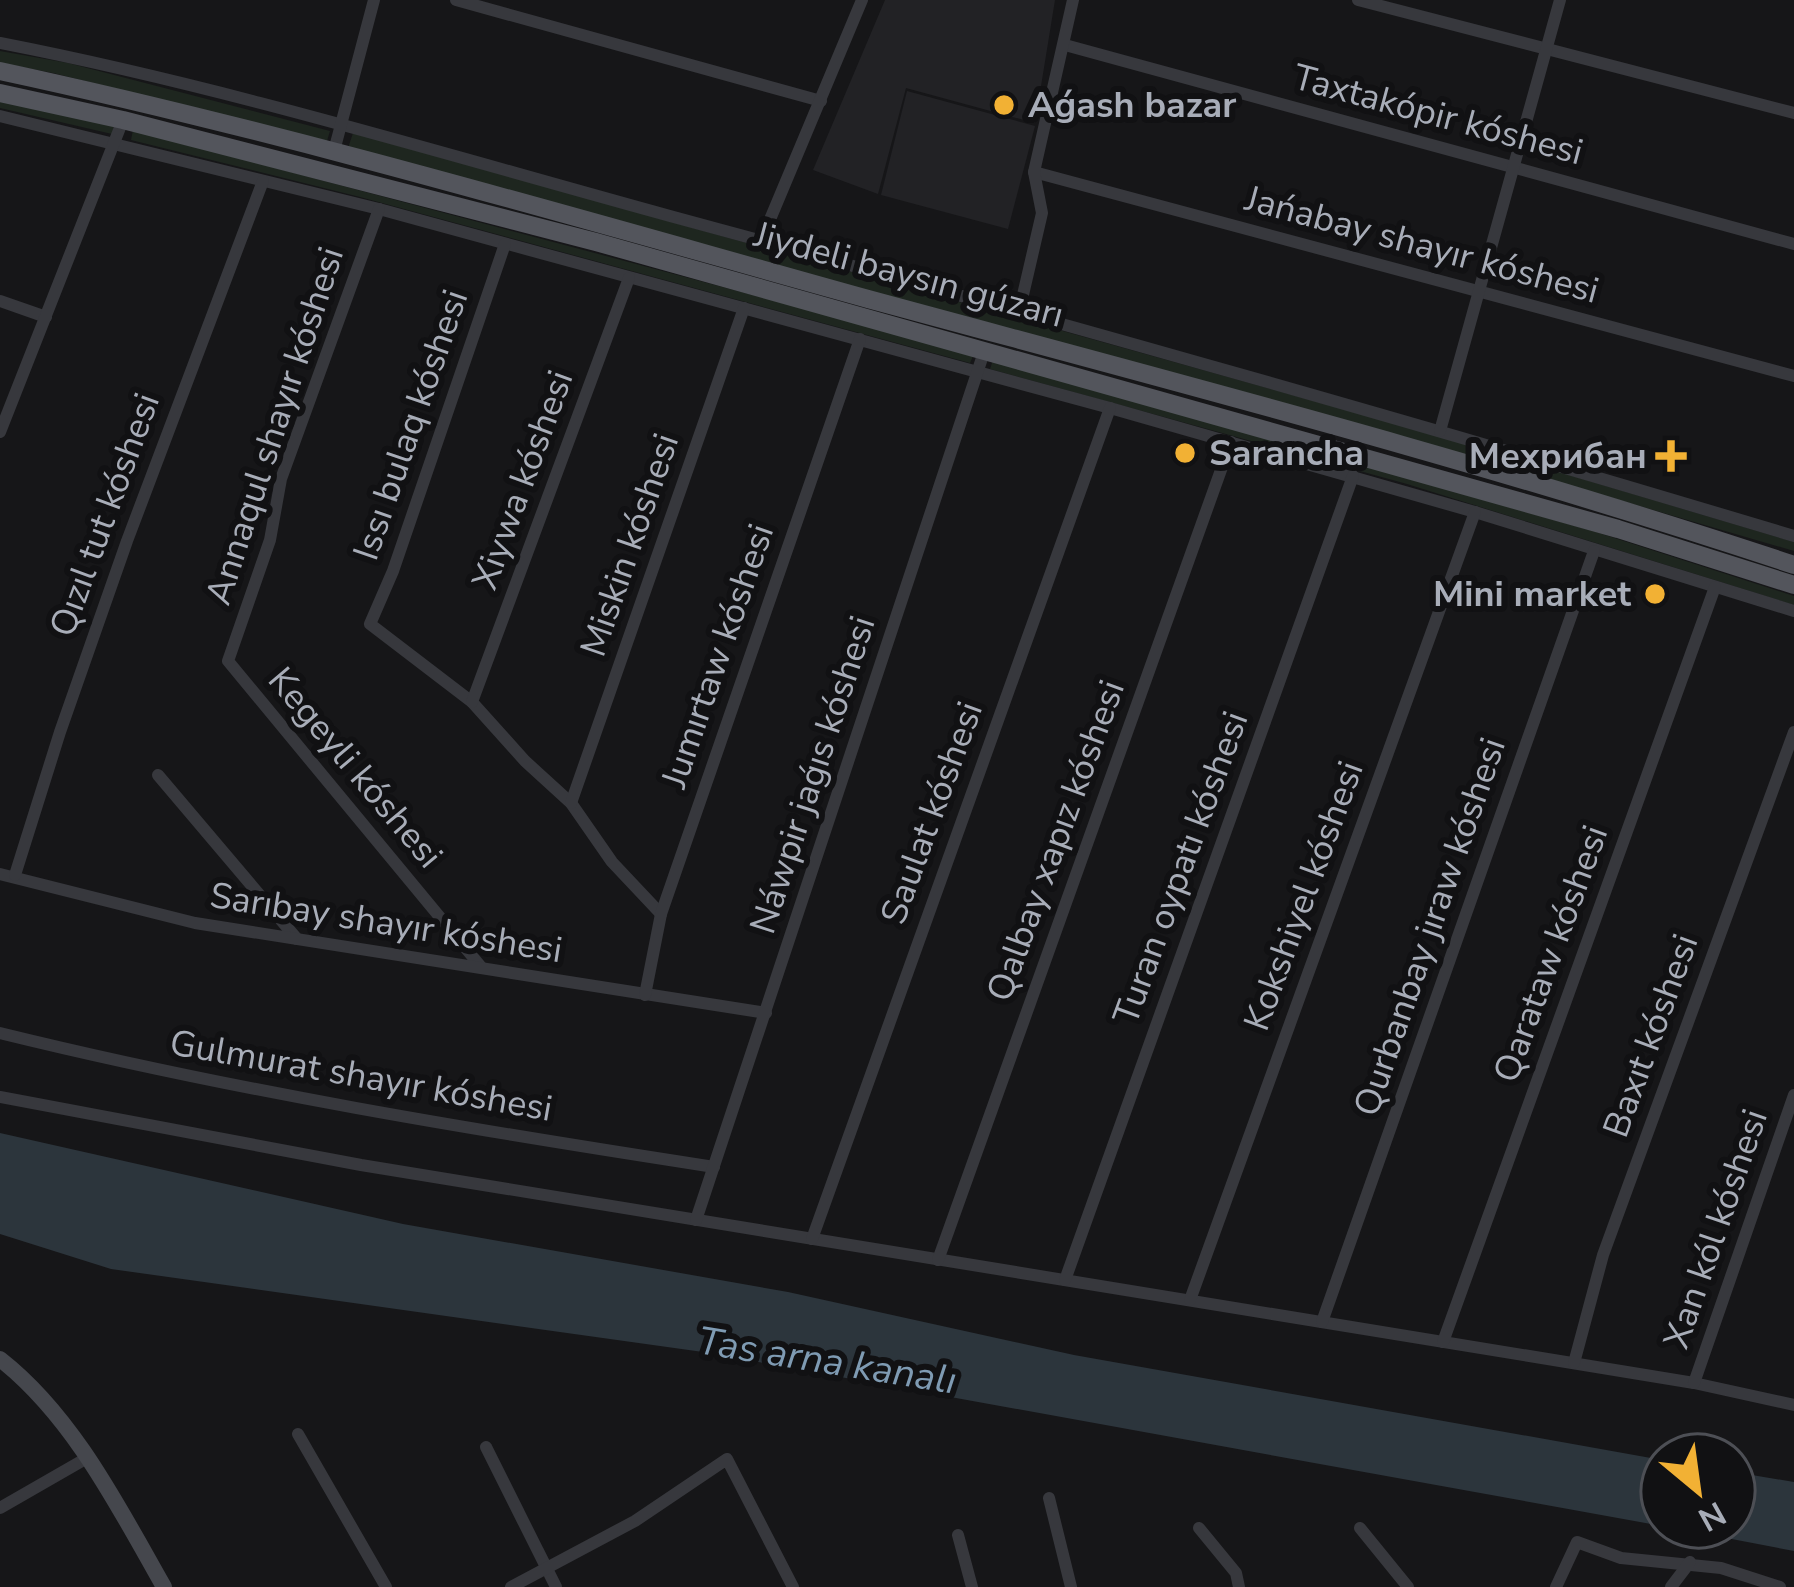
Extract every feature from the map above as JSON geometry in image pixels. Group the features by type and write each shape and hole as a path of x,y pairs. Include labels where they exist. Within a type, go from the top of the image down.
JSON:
{"main road":[{"name":"Jiydeli baysın gúzarı","path":"0,71 334,151 1433,454 1619,507 1794,565"},
{"name":"Jiydeli baysın gúzarı","path":"0,93 574,236 1618,529 1794,585"},
{"path":"0,1359 54,1414 86,1458 164,1587"}],"street":[{"path":"334,151 374,0"},
{"path":"456,0 820,101"},
{"path":"761,241 862,0"},
{"path":"1019,313 1042,213 1034,172 1072,0"},
{"path":"1358,0 1794,113"},
{"path":"1440,431 1560,0"},
{"path":"0,43 123,67 343,125 1440,431 1794,535"},
{"name":"Taxtakópir kóshesi","path":"1065,46 1794,244"},
{"path":"0,116 380,209 980,372 1354,476 1794,611"},
{"path":"0,432 123,120"},
{"name":"Jańabay shayır kóshesi","path":"1034,172 1794,376"},
{"name":"Qızıl tut kóshesi","path":"15,875 127,541 263,181"},
{"name":"Annaqul shayır kóshesi","path":"228,661 270,540 281,478 380,209"},
{"name":"Issı bulaq kóshesi","path":"472,702 370,624 505,244"},
{"name":"Xiywa kóshesi","path":"472,702 628,278"},
{"path":"0,301 46,317"},
{"name":"Miskin kóshesi","path":"572,803 744,308"},
{"name":"Jumırtaw kóshesi","path":"645,995 661,914 860,339"},
{"name":"Náwpir jaǵıs kóshesi","path":"696,1220 985,349"},
{"name":"Saulat kóshesi","path":"812,1239 1110,408"},
{"name":"Qalbay xapız kóshesi","path":"938,1260 1231,442"},
{"name":"Turan oypatı kóshesi","path":"1065,1280 1354,476"},
{"name":"Kokshiyel kóshesi","path":"1190,1300 1475,512"},
{"name":"Qurbanbay jıraw kóshesi","path":"1322,1322 1594,551"},
{"name":"Qarataw kóshesi","path":"1443,1342 1715,587"},
{"name":"Kegeyli kóshesi","path":"228,661 482,968"},
{"path":"472,702 525,761 572,803 612,862 661,914"},
{"name":"Baxıt kóshesi","path":"1574,1363 1604,1255 1794,733"},
{"path":"158,775 297,939"},
{"name":"Sarıbay shayır kóshesi","path":"0,874 195,923 766,1012"},
{"name":"Gulmurat shayır kóshesi","path":"0,1033 414,1121 714,1167"},
{"name":"Xan kól kóshesi","path":"1694,1383 1794,1095"},
{"path":"0,1097 317,1158 1694,1383 1794,1405"},
{"path":"298,1434 386,1587"},
{"path":"486,1447 556,1587"},
{"path":"0,1508 86,1458"},
{"path":"511,1587 635,1521 727,1459 794,1587"},
{"path":"1049,1498 1071,1587"},
{"path":"1199,1528 1236,1574 1239,1587"},
{"path":"1360,1528 1408,1587"},
{"path":"958,1535 972,1587"},
{"path":"1556,1587 1577,1542 1621,1558 1690,1562 1780,1587"},
{"path":"1671,1587 1690,1562"}],"shaded area":[{"name":"Aǵash bazar","path":"885,0 1055,0 1035,123 906,88 878,194 813,170"},
{"path":"0,51 68,63 330,131 327,141 0,63"},
{"path":"907,91 1035,126 1008,229 881,195"},
{"path":"0,101 114,126 112,134 0,108"},
{"path":"133,130 974,354 970,363 360,197 131,140"},
{"path":"353,133 1425,432 1794,542 1794,551 1420,442 348,148"},
{"path":"993,360 1596,532 1794,596 1794,605 1407,484 990,369"}],"water":[{"name":"Tas arna kanalı","path":"0,1133 403,1224 788,1292 1074,1355 1638,1456 1638,1522 703,1352 111,1269 0,1234"},
{"path":"1758,1476 1794,1482 1794,1551 1758,1544"}],"place":[{"name":"Aǵash bazar","path":"1004,105"},
{"name":"Sarancha","path":"1185,453"},
{"name":"Мехрибан","path":"1671,456"},
{"name":"Mini market","path":"1655,594"}]}
